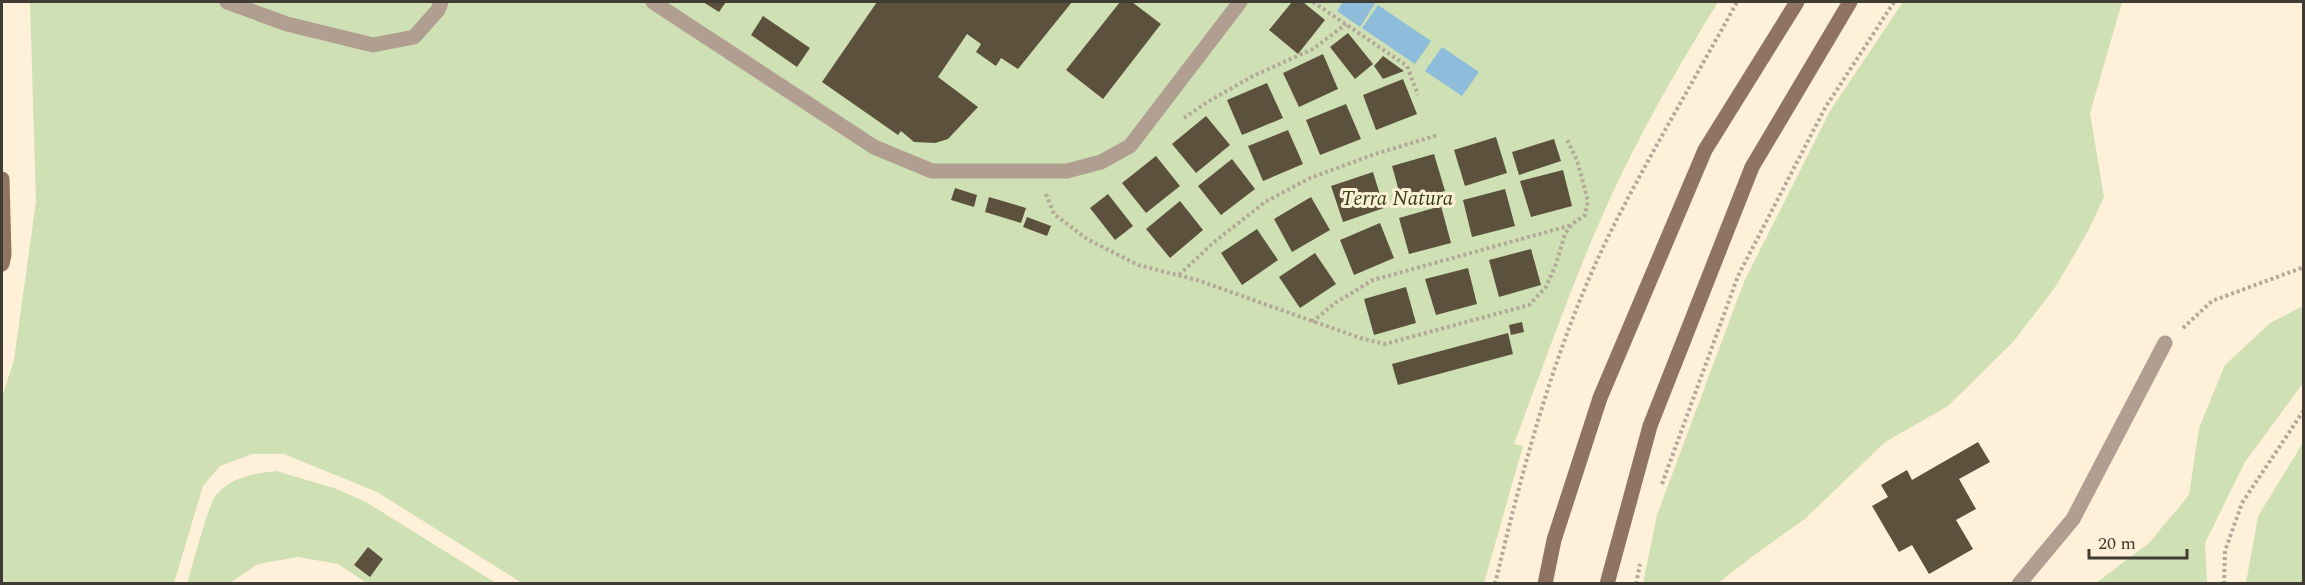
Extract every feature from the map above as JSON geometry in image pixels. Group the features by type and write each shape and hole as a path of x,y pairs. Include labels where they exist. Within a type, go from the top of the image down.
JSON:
{"main road":[{"path":"1545,584 1554,540 1600,398 1701,161 1797,2"},
{"path":"1607,584 1650,426 1752,167 1850,2"},
{"path":"2,179 4,255 2,264"}],"lane":[{"path":"227,2 287,24 373,45 414,37 438,10 441,2"},
{"path":"653,2 874,147 932,171 1067,171 1101,162 1130,146 1240,2"},
{"path":"2019,584 2073,519 2165,343"}],"path":[{"path":"1312,2 1407,66 1418,95"},
{"path":"1495,584 1550,379 1581,298 1612,230 1737,2"},
{"path":"1660,489 1738,276 1825,108 1894,2"},
{"path":"1181,120 1252,76 1313,48 1346,24"},
{"path":"1179,276 1213,243 1265,202 1310,178 1375,154 1438,135"},
{"path":"1312,322 1335,303 1373,280 1572,224 1585,215 1588,201 1576,160 1567,140"},
{"path":"1048,171 1046,194 1054,214 1087,239 1138,265 1197,280 1312,322 1385,344 1529,305 1546,287 1565,234 1572,224"},
{"path":"2165,343 2212,301 2304,267"},
{"path":"2224,584 2225,551 2242,503 2304,410"},
{"path":"1636,584 1640,563"}],"green space":[{"name":"Terra Natura","path":"30,2 1718,2 1668,86 1633,151 1578,273 1514,444 1523,446 1484,583 522,583 377,492 284,454 252,454 220,466 203,486 174,583 2,584 2,397 14,360 36,201"},
{"path":"1903,2 2122,2 2090,113 2104,197 2088,231 2056,286 2013,342 1948,406 1885,442 1806,518 1718,583 1643,583 1657,515 1744,282 1830,111"},
{"path":"2303,306 2303,383 2245,462 2205,543 2207,583 2096,583 2149,543 2189,495 2199,428 2225,365 2270,323"},
{"path":"2303,443 2303,583 2246,583 2258,516"},
{"path":"276,471 334,488 366,502 496,583 367,583 338,564 298,557 258,564 230,583 187,584 205,522 216,495 236,480"}],"water":[{"path":"1343,2 1376,2 1360,27 1337,11"},
{"path":"1378,5 1431,41 1415,64 1362,28"},
{"path":"1442,47 1479,72 1462,96 1425,71"}],"building":[{"path":"703,2 726,2 719,12"},
{"path":"877,2 1072,2 1018,69 1001,58 996,66 976,52 981,44 967,34 938,77 978,107 948,139 935,143 914,142 901,131 898,135 822,82"},
{"path":"1120,2 1132,2 1161,24 1103,99 1066,70"},
{"path":"1292,2 1303,2 1325,20 1298,54 1269,30"},
{"path":"763,16 810,48 797,67 751,35"},
{"path":"1348,33 1373,64 1355,79 1330,47"},
{"path":"1323,54 1338,89 1299,107 1283,73"},
{"path":"1383,56 1404,71 1383,79 1374,66"},
{"path":"1403,79 1417,114 1376,130 1363,95"},
{"path":"1267,83 1283,118 1242,135 1227,100"},
{"path":"1346,104 1361,139 1320,155 1306,120"},
{"path":"1206,116 1230,145 1196,173 1172,144"},
{"path":"1288,130 1303,164 1263,181 1248,146"},
{"path":"1496,137 1507,173 1465,186 1454,150"},
{"path":"1554,139 1561,161 1519,175 1512,152"},
{"path":"1434,154 1445,191 1402,202 1392,166"},
{"path":"1156,156 1180,186 1146,213 1122,183"},
{"path":"1232,159 1255,189 1221,215 1198,186"},
{"path":"1563,170 1572,206 1531,217 1520,181"},
{"path":"1373,172 1384,208 1343,222 1331,186"},
{"path":"955,188 977,195 974,207 951,200"},
{"path":"1505,189 1515,226 1472,237 1463,200"},
{"path":"1108,194 1133,226 1115,240 1090,208"},
{"path":"989,197 1026,208 1021,223 985,212"},
{"path":"1311,197 1330,230 1292,252 1274,219"},
{"path":"1180,201 1203,230 1170,258 1146,229"},
{"path":"1441,206 1451,243 1409,254 1399,218"},
{"path":"1027,217 1051,226 1047,236 1023,227"},
{"path":"1380,223 1394,258 1354,275 1340,240"},
{"path":"1257,229 1278,260 1242,285 1221,253"},
{"path":"1531,249 1541,285 1499,297 1489,260"},
{"path":"1315,253 1336,284 1300,308 1279,277"},
{"path":"1468,268 1477,304 1436,315 1425,279"},
{"path":"1406,287 1416,323 1374,335 1364,299"},
{"path":"1522,322 1524,332 1511,335 1509,325"},
{"path":"1508,333 1513,354 1398,385 1392,364"},
{"path":"1978,442 1990,462 1959,479 1976,509 1956,520 1973,549 1929,574 1912,545 1899,552 1872,506 1888,497 1881,485 1907,470 1912,480"},
{"path":"368,547 383,559 370,577 354,565"}]}
